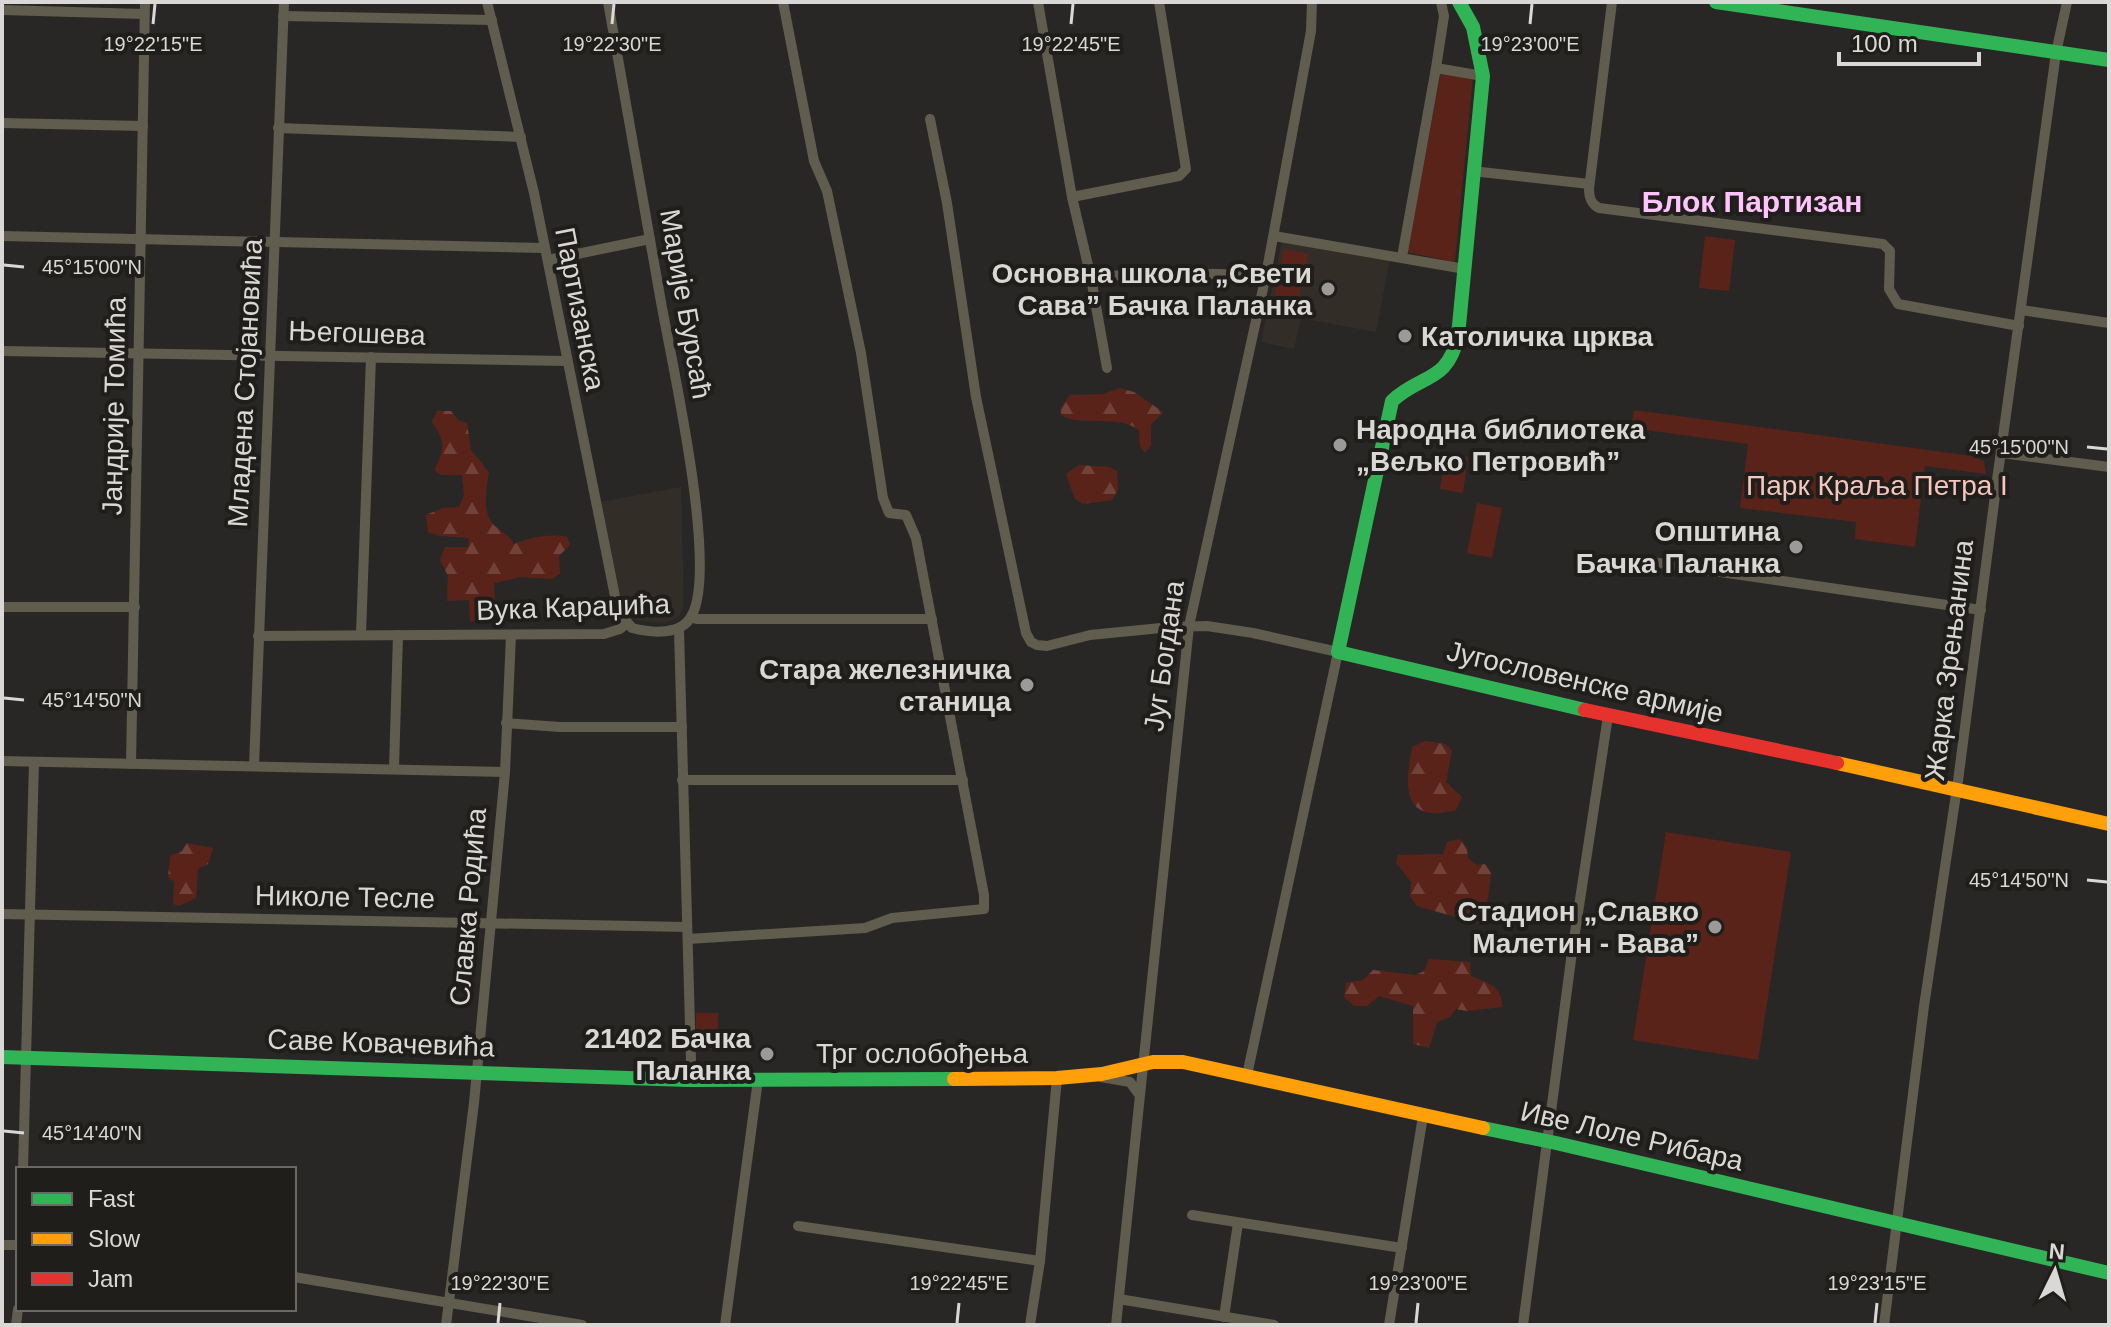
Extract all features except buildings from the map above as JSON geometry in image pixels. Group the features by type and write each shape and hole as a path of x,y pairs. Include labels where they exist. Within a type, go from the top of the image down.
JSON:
{"street":[{"name":"Јандрије Томића","path":"131,764 145,2"},
{"name":"Младена Стојановића","path":"254,766 284,2"},
{"name":"Партизанска","path":"487,2 534,193 618,611 626,624"},
{"name":"Марије Бурсаћ","path":"608,2 693,489 700,577 692,615"},
{"path":"682,780 963,780 913,527 906,515 889,513 883,498 861,353 827,191 814,161 783,2"},
{"path":"1038,2 1072,197 1107,368"},
{"path":"1072,197 1179,176 1186,169 1159,2"},
{"name":"Југ Богдана","path":"1116,1325 1189,626 1274,236 1311,31 1312,2"},
{"path":"1402,257 1444,16 1441,2"},
{"path":"1612,2 1589,184 1589,196 1599,208 1883,244 1890,251 1889,289 1898,304 2019,326"},
{"path":"1716,2 2109,60"},
{"name":"Жарка Зрењанина","path":"1884,1325 1895,1224 2056,53 2067,2"},
{"path":"1247,1075 1392,401 1409,387 1435,375 1449,364 1458,336 1483,76 1479,45 1460,3"},
{"path":"2,10 144,14"},
{"path":"283,16 492,20"},
{"path":"1436,68 1483,76"},
{"name":"Југословенске армије","path":"930,119 947,203 976,397 1026,633 1031,642 1047,646 1090,635 1189,626 1253,633 1608,716 2109,824"},
{"path":"2,123 143,126"},
{"path":"278,128 521,137"},
{"path":"1472,171 1589,184"},
{"path":"2,236 543,248"},
{"path":"1274,236 1465,269"},
{"path":"548,260 650,239"},
{"path":"1091,278 1198,273 1266,275"},
{"path":"2021,310 2109,323"},
{"name":"Његошева","path":"2,351 566,361"},
{"path":"361,634 371,357"},
{"path":"2001,453 2109,467"},
{"path":"1645,561 1981,610"},
{"path":"2,607 135,607"},
{"name":"Вука Караџића","path":"258,636 604,634 626,624 639,630 679,630 692,615 696,619 932,619"},
{"path":"679,630 691,1062 688,1080"},
{"path":"394,768 398,635"},
{"name":"Славка Родића","path":"446,1325 477,1073 505,772 511,635"},
{"path":"1523,1325 1575,930 1608,716"},
{"path":"506,723 560,727 682,727"},
{"path":"2,761 505,772"},
{"path":"23,1167 34,762"},
{"name":"Николе Тесле","path":"2,914 490,924 688,933 865,928 892,918 984,909 963,780"},
{"name":"Саве Ковачевића","path":"2,1057 758,1080"},
{"name":"Иве Лоле Рибара","path":"1141,1064 1183,1062 1247,1075 1547,1141 2109,1273"},
{"name":"Трг ослобођења","path":"758,1080 1057,1078 1087,1076 1141,1064"},
{"name":"Трг ослобођења","path":"1087,1076 1123,1080 1135,1086 1138,1093"},
{"path":"1030,1325 1040,1261 1057,1078"},
{"path":"725,1325 758,1080"},
{"path":"1389,1325 1423,1116"},
{"path":"1192,1215 1402,1248"},
{"path":"1224,1317 1238,1223"},
{"path":"798,1226 1040,1261"},
{"path":"296,1277 582,1325"},
{"path":"1119,1299 1274,1325"}],"shaded area":[{"name":"Основна школа „Свети Сава” Бачка Паланка","path":"1282,241 1390,259 1376,332 1301,318 1294,349 1261,342"},
{"path":"681,487 684,605 679,616 665,623 635,620 624,611 600,502"}],"green space":[{"path":"1441,72 1473,77 1455,262 1407,252"},
{"path":"1705,236 1735,240 1729,291 1699,288"},
{"path":"1284,249 1308,254 1296,314 1272,309"},
{"path":"1120,388 1134,392 1163,412 1151,425 1151,445 1145,453 1140,446 1139,430 1130,425 1111,421 1081,421 1062,416 1060,409 1070,395 1103,394"},
{"name":"Парк Краља Петра I","path":"1634,410 1972,456 1984,461 1986,474 1925,466 1915,547 1855,539 1856,522 1740,508 1748,444 1631,428"},
{"path":"437,411 451,411 458,420 467,423 471,450 489,472 486,509 491,522 514,544 554,536 567,537 570,545 559,556 560,574 552,579 522,577 494,583 496,622 470,621 469,600 447,601 448,576 440,560 445,547 468,547 469,538 428,532 426,515 443,508 459,507 464,496 462,475 442,475 434,470 442,446 432,422"},
{"path":"1445,454 1468,457 1463,493 1440,489"},
{"path":"1079,465 1110,467 1117,471 1118,490 1112,500 1083,504 1075,499 1066,474"},
{"path":"1477,503 1502,508 1492,558 1467,553"},
{"path":"1425,741 1445,744 1452,750 1446,782 1462,797 1456,810 1425,812 1416,807 1411,798 1408,775 1412,747"},
{"name":"Стадион „Славко Малетин - Вава”","path":"1666,832 1791,852 1758,1060 1633,1040"},
{"path":"1460,839 1467,848 1468,858 1477,865 1485,864 1491,872 1488,898 1480,924 1417,906 1410,896 1411,882 1396,862 1398,855 1443,854 1447,842"},
{"path":"187,843 213,848 208,864 198,869 196,898 179,906 173,904 174,882 168,877 170,856 182,851"},
{"path":"1429,959 1470,962 1471,976 1497,990 1502,1007 1467,1011 1456,1009 1450,1017 1437,1022 1429,1048 1413,1044 1413,1006 1379,996 1367,1006 1354,1006 1344,997 1346,983 1363,980 1373,970 1416,975 1424,971"},
{"path":"696,1013 718,1013 718,1049 696,1049"}],"traffic: fast":[{"path":"1459,2 1473,27 1483,76 1458,336 1453,351 1440,370 1392,401 1338,652 1585,710"},
{"path":"1716,2 2109,60"},
{"path":"2,1057 688,1080 954,1079"},
{"path":"1483,1128 2109,1273"}],"traffic: slow":[{"path":"1837,763 2109,824"},
{"path":"954,1079 1057,1078 1102,1074 1153,1062 1183,1062 1483,1128"}],"traffic: jam":[{"path":"1585,710 1837,763"}],"place":[{"name":"Основна школа „Свети Сава” Бачка Паланка","path":"1328,289"},
{"name":"Католичка црква","path":"1405,336"},
{"name":"Народна библиотека „Вељко Петровић”","path":"1340,445"},
{"name":"Општина Бачка Паланка","path":"1796,547"},
{"name":"Стара железничка станица","path":"1027,685"},
{"name":"Стадион „Славко Малетин - Вава”","path":"1715,927"},
{"name":"21402 Бачка Паланка","path":"767,1054"}],"district":[{"name":"Блок Партизан","path":"1752,201"}]}
